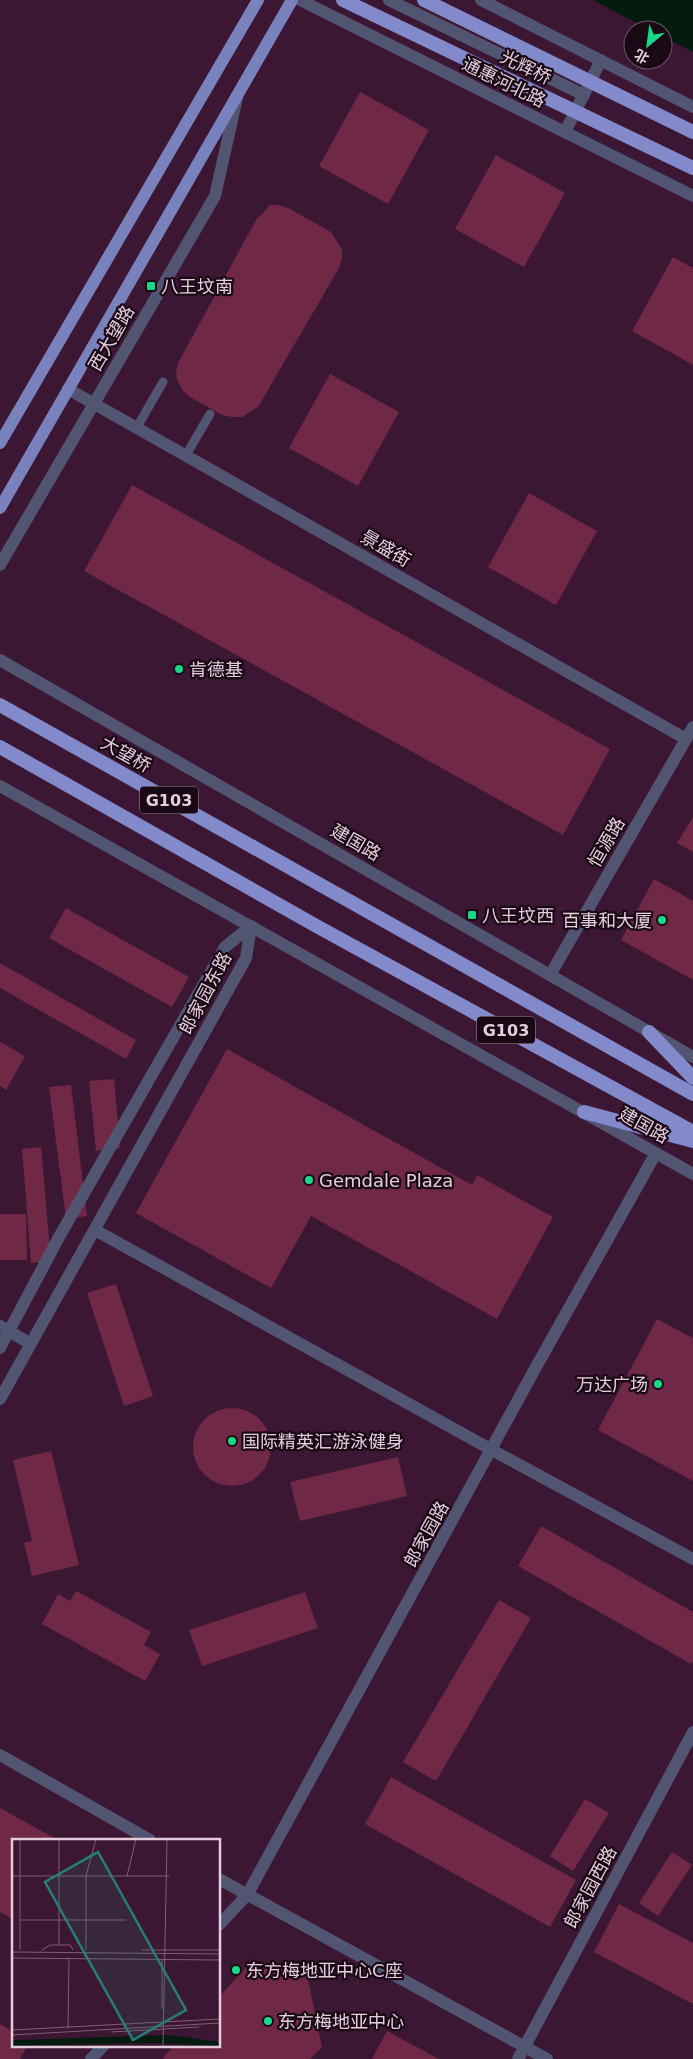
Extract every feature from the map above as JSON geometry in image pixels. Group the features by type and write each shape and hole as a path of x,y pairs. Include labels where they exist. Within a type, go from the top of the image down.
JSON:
{"highway":[{"name":"光辉桥","path":"343,0 693,168"},
{"name":"光辉桥","path":"424,0 693,132"},
{"name":"大望桥","path":"0,705 693,1094"},
{"name":"建国路","path":"0,747 320,928 693,1132"},
{"path":"649,1032 693,1078"},
{"path":"584,1112 693,1141"}],"main road":[{"path":"0,444 258,0"},
{"name":"西大望路","path":"0,508 292,0"}],"street":[{"name":"通惠河北路","path":"300,0 693,196"},
{"path":"390,0 584,95"},
{"path":"481,0 693,107"},
{"path":"565,132 601,60"},
{"name":"西大望路","path":"0,565 215,196 238,92"},
{"name":"景盛街","path":"68,389 686,739"},
{"name":"建国路","path":"0,660 693,1057"},
{"name":"恒源路","path":"550,975 693,727"},
{"name":"建国路","path":"0,786 693,1174"},
{"name":"郎家园东路","path":"0,1399 246,958 251,926"},
{"name":"郎家园东路","path":"0,1348 5,1328 225,947 251,926"},
{"name":"郎家园路","path":"220,1924 247,1895 536,1367 656,1153"},
{"path":"95,1230 693,1559"},
{"path":"5,1328 31,1344"},
{"name":"郎家园西路","path":"518,2059 693,1732"},
{"path":"0,1754 148,1839"},
{"path":"220,1880 547,2059"},
{"path":"91,2059 103,2046"}],"lane":[{"path":"137,427 163,382"},
{"path":"186,455 210,414"}],"shaded area":[{"path":"593,0 693,0 693,52 673,42 673,20 631,20"}],"building":[{"path":"360,92 429,130 388,204 319,166"},
{"path":"496,155 565,193 524,267 455,229"},
{"path":"270,205 288,208 331,232 342,249 342,258 339,268 258,407 242,417 222,415 183,391 177,380 178,363 256,220"},
{"path":"673,257 693,268 693,365 632,331"},
{"path":"330,374 399,412 358,486 289,448"},
{"path":"132,485 610,749 563,835 84,571"},
{"path":"529,493 597,531 556,605 488,567"},
{"path":"693,817 693,852 677,843"},
{"name":"百事和大厦","path":"654,879 693,901 693,980 621,940"},
{"path":"66,908 189,977 172,1007 49,938"},
{"path":"0,963 136,1040 126,1059 0,988"},
{"path":"0,1042 25,1056 6,1090 0,1086"},
{"name":"Gemdale Plaza","path":"227,1049 472,1185 477,1175 553,1217 497,1319 311,1216 271,1288 136,1213"},
{"path":"114,1079 120,1148 96,1151 89,1081"},
{"path":"71,1085 87,1216 66,1219 49,1087"},
{"path":"41,1147 51,1262 31,1263 22,1149"},
{"path":"0,1214 26,1214 27,1260 0,1260"},
{"path":"116,1284 153,1396 124,1406 87,1293"},
{"name":"万达广场","path":"657,1319 693,1338 693,1481 598,1430"},
{"name":"国际精英汇游泳健身","path":"224,1408 240,1408 254,1414 265,1425 271,1439 271,1455 265,1469 254,1480 240,1486 224,1486 210,1480 199,1469 193,1455 193,1439 199,1425 210,1414"},
{"path":"51,1451 79,1565 32,1576 24,1543 32,1541 13,1460"},
{"path":"398,1457 407,1496 300,1521 290,1482"},
{"path":"541,1526 693,1612 693,1661 691,1664 518,1566"},
{"path":"76,1591 151,1632 144,1645 160,1654 145,1681 42,1624 58,1594 70,1601"},
{"path":"305,1592 318,1628 202,1666 189,1630"},
{"path":"499,1600 531,1618 436,1781 403,1762"},
{"path":"391,1777 576,1880 550,1927 365,1824"},
{"path":"585,1799 609,1813 573,1871 550,1856"},
{"path":"0,1808 56,1839 12,1839 12,1919 0,1912"},
{"path":"672,1852 692,1865 658,1916 639,1903"},
{"path":"619,1904 693,1943 693,2004 594,1952"},
{"name":"东方梅地亚中心","path":"248,1965 305,1965 322,2047 310,2059 162,2059 174,2046 220,2046 220,1996"},
{"path":"0,2024 12,2031 12,2046 27,2046 20,2059 0,2059"},
{"path":"387,2031 439,2059 372,2059"}],"place":[{"name":"八王坟南","path":"151,286"},
{"name":"肯德基","path":"179,669"},
{"name":"八王坟西","path":"472,915"},
{"name":"百事和大厦","path":"662,920"},
{"name":"Gemdale Plaza","path":"309,1180"},
{"name":"万达广场","path":"658,1384"},
{"name":"国际精英汇游泳健身","path":"232,1441"},
{"name":"东方梅地亚中心C座","path":"236,1970"},
{"name":"东方梅地亚中心","path":"268,2021"}]}
